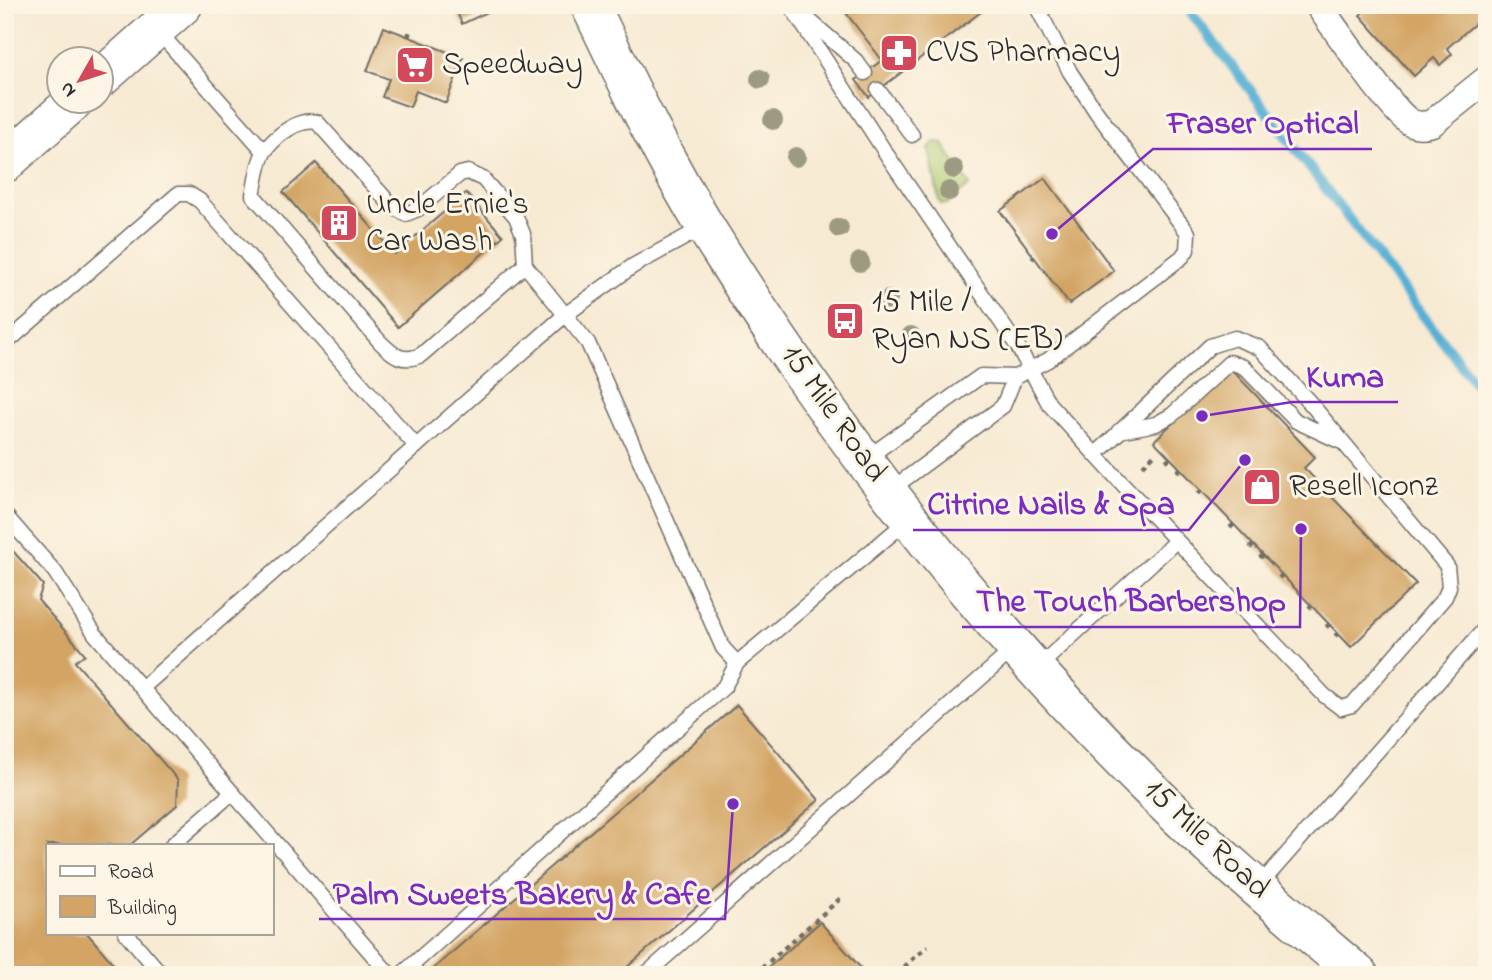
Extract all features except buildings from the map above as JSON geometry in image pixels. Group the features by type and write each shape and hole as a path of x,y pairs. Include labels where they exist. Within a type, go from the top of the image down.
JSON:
{"main road":[{"name":"15 Mile Road","path":"590,5 635,98 705,227 897,506 1026,658 1159,799 1359,975"},
{"path":"116,63 166,14"},
{"path":"5,163 57,116"}],"street":[{"path":"1318,5 1394,106 1409,121 1424,125 1432,123 1487,79"}],"lane":[{"path":"791,5 856,61 865,73"},
{"path":"791,5 1030,370 1049,404 1095,455 1176,541 1325,696 1340,708 1346,708 1362,696 1445,597 1450,576 1447,566 1260,348 1235,338 1210,346 1095,455"},
{"path":"863,460 981,376 1015,377 1048,360 1182,257 1189,241 1182,226 1090,103 1070,72 1036,5"},
{"path":"166,14 264,151"},
{"path":"878,90 912,135"},
{"path":"525,265 421,355 411,359 399,359 380,342 253,195 264,151 299,123 307,120 317,122 393,206 405,214 418,209 460,174 476,174 516,217 523,234 525,265 588,343 723,648 737,663"},
{"path":"5,344 178,194 189,194 200,201 416,446"},
{"path":"142,688 565,315 634,265 705,227"},
{"path":"1119,431 1156,424 1172,415 1230,362 1244,367 1296,421 1343,443"},
{"path":"401,975 724,687 737,663 1003,406 1015,377"},
{"path":"5,515 55,572 95,634 390,975"},
{"path":"645,975 1026,658 1176,541"},
{"path":"1257,888 1487,626"},
{"path":"173,844 232,793"},
{"path":"128,934 162,975"}],"path":[{"path":"1143,466 1157,452"},
{"path":"754,975 842,897"},
{"path":"904,967 928,946"}],"green space":[{"path":"934,142 942,143 970,185 947,204 941,204 939,200 929,149"}],"waterway":[{"path":"1185,5 1487,399"}],"place":[{"name":"CVS Pharmacy","path":"899,53"},
{"name":"Speedway","path":"415,65"},
{"name":"Uncle Ernie's Car Wash","path":"339,223"},
{"name":"Fraser Optical","path":"1052,234"},
{"name":"15 Mile / Ryan NS (EB)","path":"845,321"},
{"name":"Kuma","path":"1202,416"},
{"name":"Citrine Nails & Spa","path":"1245,460"},
{"name":"Resell Iconz","path":"1262,487"},
{"name":"The Touch Barbershop","path":"1301,529"},
{"name":"Palm Sweets Bakery & Cafe","path":"733,804"}]}
